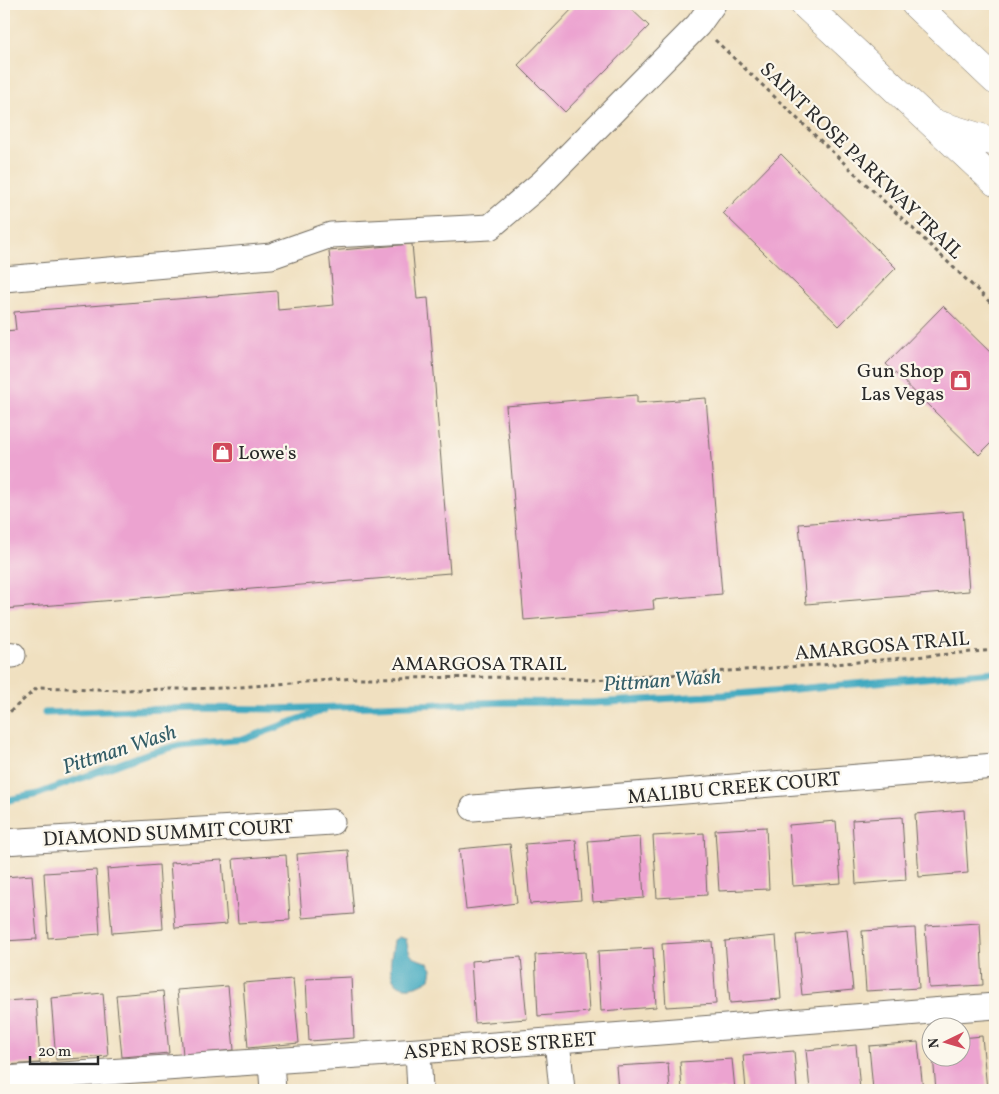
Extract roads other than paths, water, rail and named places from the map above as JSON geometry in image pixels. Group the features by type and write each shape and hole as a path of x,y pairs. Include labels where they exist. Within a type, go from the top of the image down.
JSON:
{"highway":[{"path":"804,4 995,182"},
{"path":"915,4 995,80"},
{"path":"930,122 995,142"}],"street":[{"path":"4,280 271,256 331,235 490,226 543,182 698,24 712,4"},
{"name":"MALIBU CREEK COURT","path":"473,808 995,766"},
{"name":"DIAMOND SUMMIT COURT","path":"4,842 332,822"},
{"name":"ASPEN ROSE STREET","path":"4,1079 271,1062 995,1006"},
{"path":"557,1040 562,1090"},
{"path":"418,1051 420,1090"},
{"path":"271,1062 273,1090"}],"water":[{"path":"399,937 406,939 412,955 428,963 432,969 430,979 419,985 407,987 397,984 393,979 391,956 394,940"}],"waterway":[{"name":"Pittman Wash","path":"45,713 512,702 593,703 724,695 995,672"},
{"name":"Pittman Wash","path":"4,801 38,794 146,754 180,745 245,739 324,710"}],"place":[{"name":"Gun Shop Las Vegas","path":"960,381"},
{"name":"Lowe's","path":"222,452"}]}
